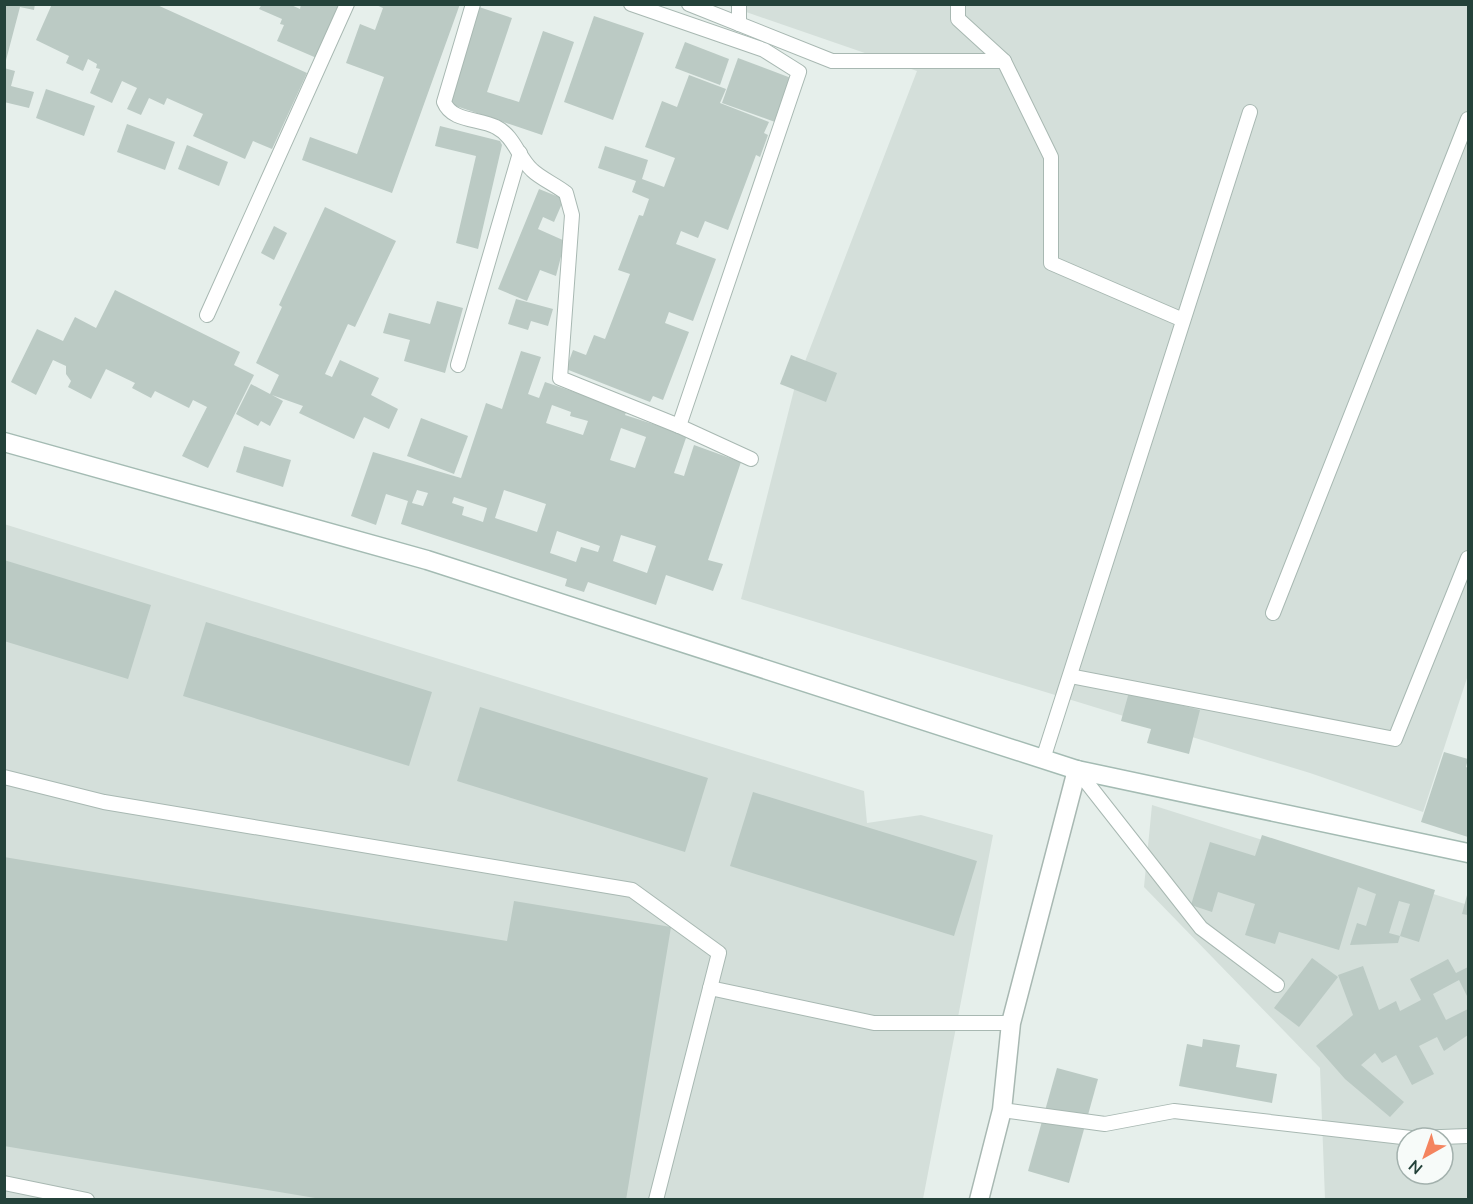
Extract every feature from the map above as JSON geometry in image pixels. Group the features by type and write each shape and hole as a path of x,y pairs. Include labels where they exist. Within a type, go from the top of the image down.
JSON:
{"street":[{"path":"4,442 427,560 1077,770 1468,853"},
{"path":"979,1200 1002,1110 1011,1023 1077,770"}],"lane":[{"path":"207,315 347,4"},
{"path":"473,4 444,102 447,110 458,116 496,127 510,138 532,171 566,193 572,215 560,378 679,426 751,459"},
{"path":"631,4 764,50 799,72 679,426"},
{"path":"689,4 832,61 1004,61"},
{"path":"739,4 739,24"},
{"path":"958,4 958,19 1004,61 1051,157 1051,263 1183,320"},
{"path":"1043,759 1250,112"},
{"path":"1273,613 1468,118"},
{"path":"458,365 519,153"},
{"path":"1070,676 1395,739 1468,558"},
{"path":"1077,770 1201,928 1276,985"},
{"path":"4,777 104,802 632,890 719,953 656,1200"},
{"path":"710,988 874,1023 1011,1023"},
{"path":"1002,1110 1105,1124 1174,1111 1395,1136"},
{"path":"4,1184 87,1200"}],"shaded area":[{"path":"726,5 1468,5 1468,675 1423,812 1310,773 741,599 794,390 917,71"},
{"path":"4,524 864,791 867,823 921,815 993,835 923,1199 5,1199"},
{"path":"1152,805 1468,905 1468,1199 1325,1199 1320,1068 1144,887"}],"building":[{"path":"4,4 35,4 34,10 20,7 5,64"},
{"path":"52,4 155,4 307,73 272,149 253,141 245,159 193,136 203,114 167,98 164,105 149,98 141,115 127,109 137,88 122,81 112,103 90,93 100,69 96,68 97,64 88,59 83,71 66,63 69,56 36,40"},
{"path":"262,4 289,4 300,9 301,4 343,4 319,59 277,41 284,25 280,24 282,19 259,9"},
{"path":"374,4 460,4 392,193 302,160 310,137 357,154 384,77 346,63 360,24 375,30 383,8"},
{"path":"479,7 512,18 487,92 519,102 543,31 574,42 542,135 447,103"},
{"path":"594,16 644,33 613,120 564,102"},
{"path":"685,42 729,59 720,85 675,68"},
{"path":"738,58 791,78 775,122 722,103"},
{"path":"4,68 15,71 11,86 34,92 29,108 4,102"},
{"path":"689,75 726,89 720,103 769,122 764,133 768,135 760,157 756,155 728,230 705,221 698,238 681,231 676,244 716,259 693,321 669,312 665,323 689,332 663,400 653,396 650,402 566,369 573,350 586,355 594,335 605,339 630,274 618,270 639,215 643,216 649,199 632,192 636,181 598,168 605,146 648,160 642,179 664,187 675,158 645,147 662,101 677,107"},
{"path":"46,89 95,106 84,136 36,118"},
{"path":"127,124 175,142 165,170 117,152"},
{"path":"440,126 500,141 502,145 478,249 456,243 476,156 435,146"},
{"path":"187,145 228,162 219,186 178,169"},
{"path":"539,189 564,199 554,222 543,217 538,229 565,241 556,276 540,270 527,301 498,289"},
{"path":"325,207 396,241 355,327 348,324 325,374 332,377 340,360 379,378 371,395 398,409 389,429 364,417 354,439 299,413 303,406 272,395 283,401 270,426 261,421 258,426 236,414 251,384 270,394 279,375 256,363 282,307 279,305"},
{"path":"274,226 287,233 274,260 261,253"},
{"path":"115,290 240,352 234,365 254,375 208,468 182,456 207,407 193,400 189,408 155,391 151,398 132,388 135,383 106,369 91,399 68,387 71,381 66,374 66,366 53,360 36,395 11,382 37,329 63,341 75,317 96,328"},
{"path":"516,299 553,309 548,326 531,321 528,330 508,324"},
{"path":"437,301 463,308 445,373 404,361 410,340 383,333 389,313 430,324"},
{"path":"521,351 541,357 528,394 539,398 545,382 627,410 625,415 687,435 674,473 684,476 694,445 741,462 708,560 723,564 713,591 666,575 656,605 588,582 584,592 565,586 567,579 401,524 408,501 386,494 376,525 351,516 373,452 461,478 486,403 502,409","holes":["552,405 571,412 570,416 588,421 583,435 546,423","621,428 646,437 635,468 610,460","417,490 428,493 423,506 412,503","504,490 546,504 537,532 495,518","454,497 487,508 483,522 462,515 464,507 452,503","557,531 600,546 598,552 581,547 576,562 550,553","621,535 656,546 647,573 613,561"]},
{"path":"791,355 837,373 826,402 780,384"},
{"path":"421,418 468,436 454,474 407,456"},
{"path":"244,446 291,460 283,487 236,472"},
{"path":"4,560 151,605 128,679 4,641"},
{"path":"206,622 432,692 409,766 183,696"},
{"path":"1129,692 1200,710 1189,754 1147,743 1151,729 1121,721"},
{"path":"480,707 708,778 685,852 457,781"},
{"path":"1444,752 1468,759 1466,767 1468,768 1468,837 1421,822"},
{"path":"753,792 977,861 954,936 730,866"},
{"path":"1262,835 1435,890 1419,942 1400,936 1398,943 1350,945 1357,923 1366,926 1376,894 1358,887 1339,950 1279,932 1275,944 1245,935 1255,904 1218,892 1212,912 1191,905 1210,842 1255,856","holes":["1399,901 1410,904 1400,936 1389,933"]},
{"path":"4,857 507,941 514,901 671,927 626,1200 327,1200 4,1146"},
{"path":"1468,896 1468,915 1462,914"},
{"path":"1312,958 1338,977 1299,1027 1274,1008"},
{"path":"1448,959 1456,973 1468,967 1468,998 1459,980 1433,994 1446,1020 1468,1009 1468,1035 1444,1051 1437,1037 1419,1046 1434,1074 1412,1085 1396,1055 1382,1063 1375,1053 1361,1065 1404,1102 1390,1117 1345,1079 1316,1046 1353,1015 1338,975 1363,966 1379,1010 1396,1001 1400,1011 1421,1000 1410,979"},
{"path":"1203,1039 1240,1045 1236,1067 1277,1074 1272,1103 1179,1086 1187,1044 1202,1047"},
{"path":"1057,1068 1098,1079 1069,1183 1028,1171"}]}
